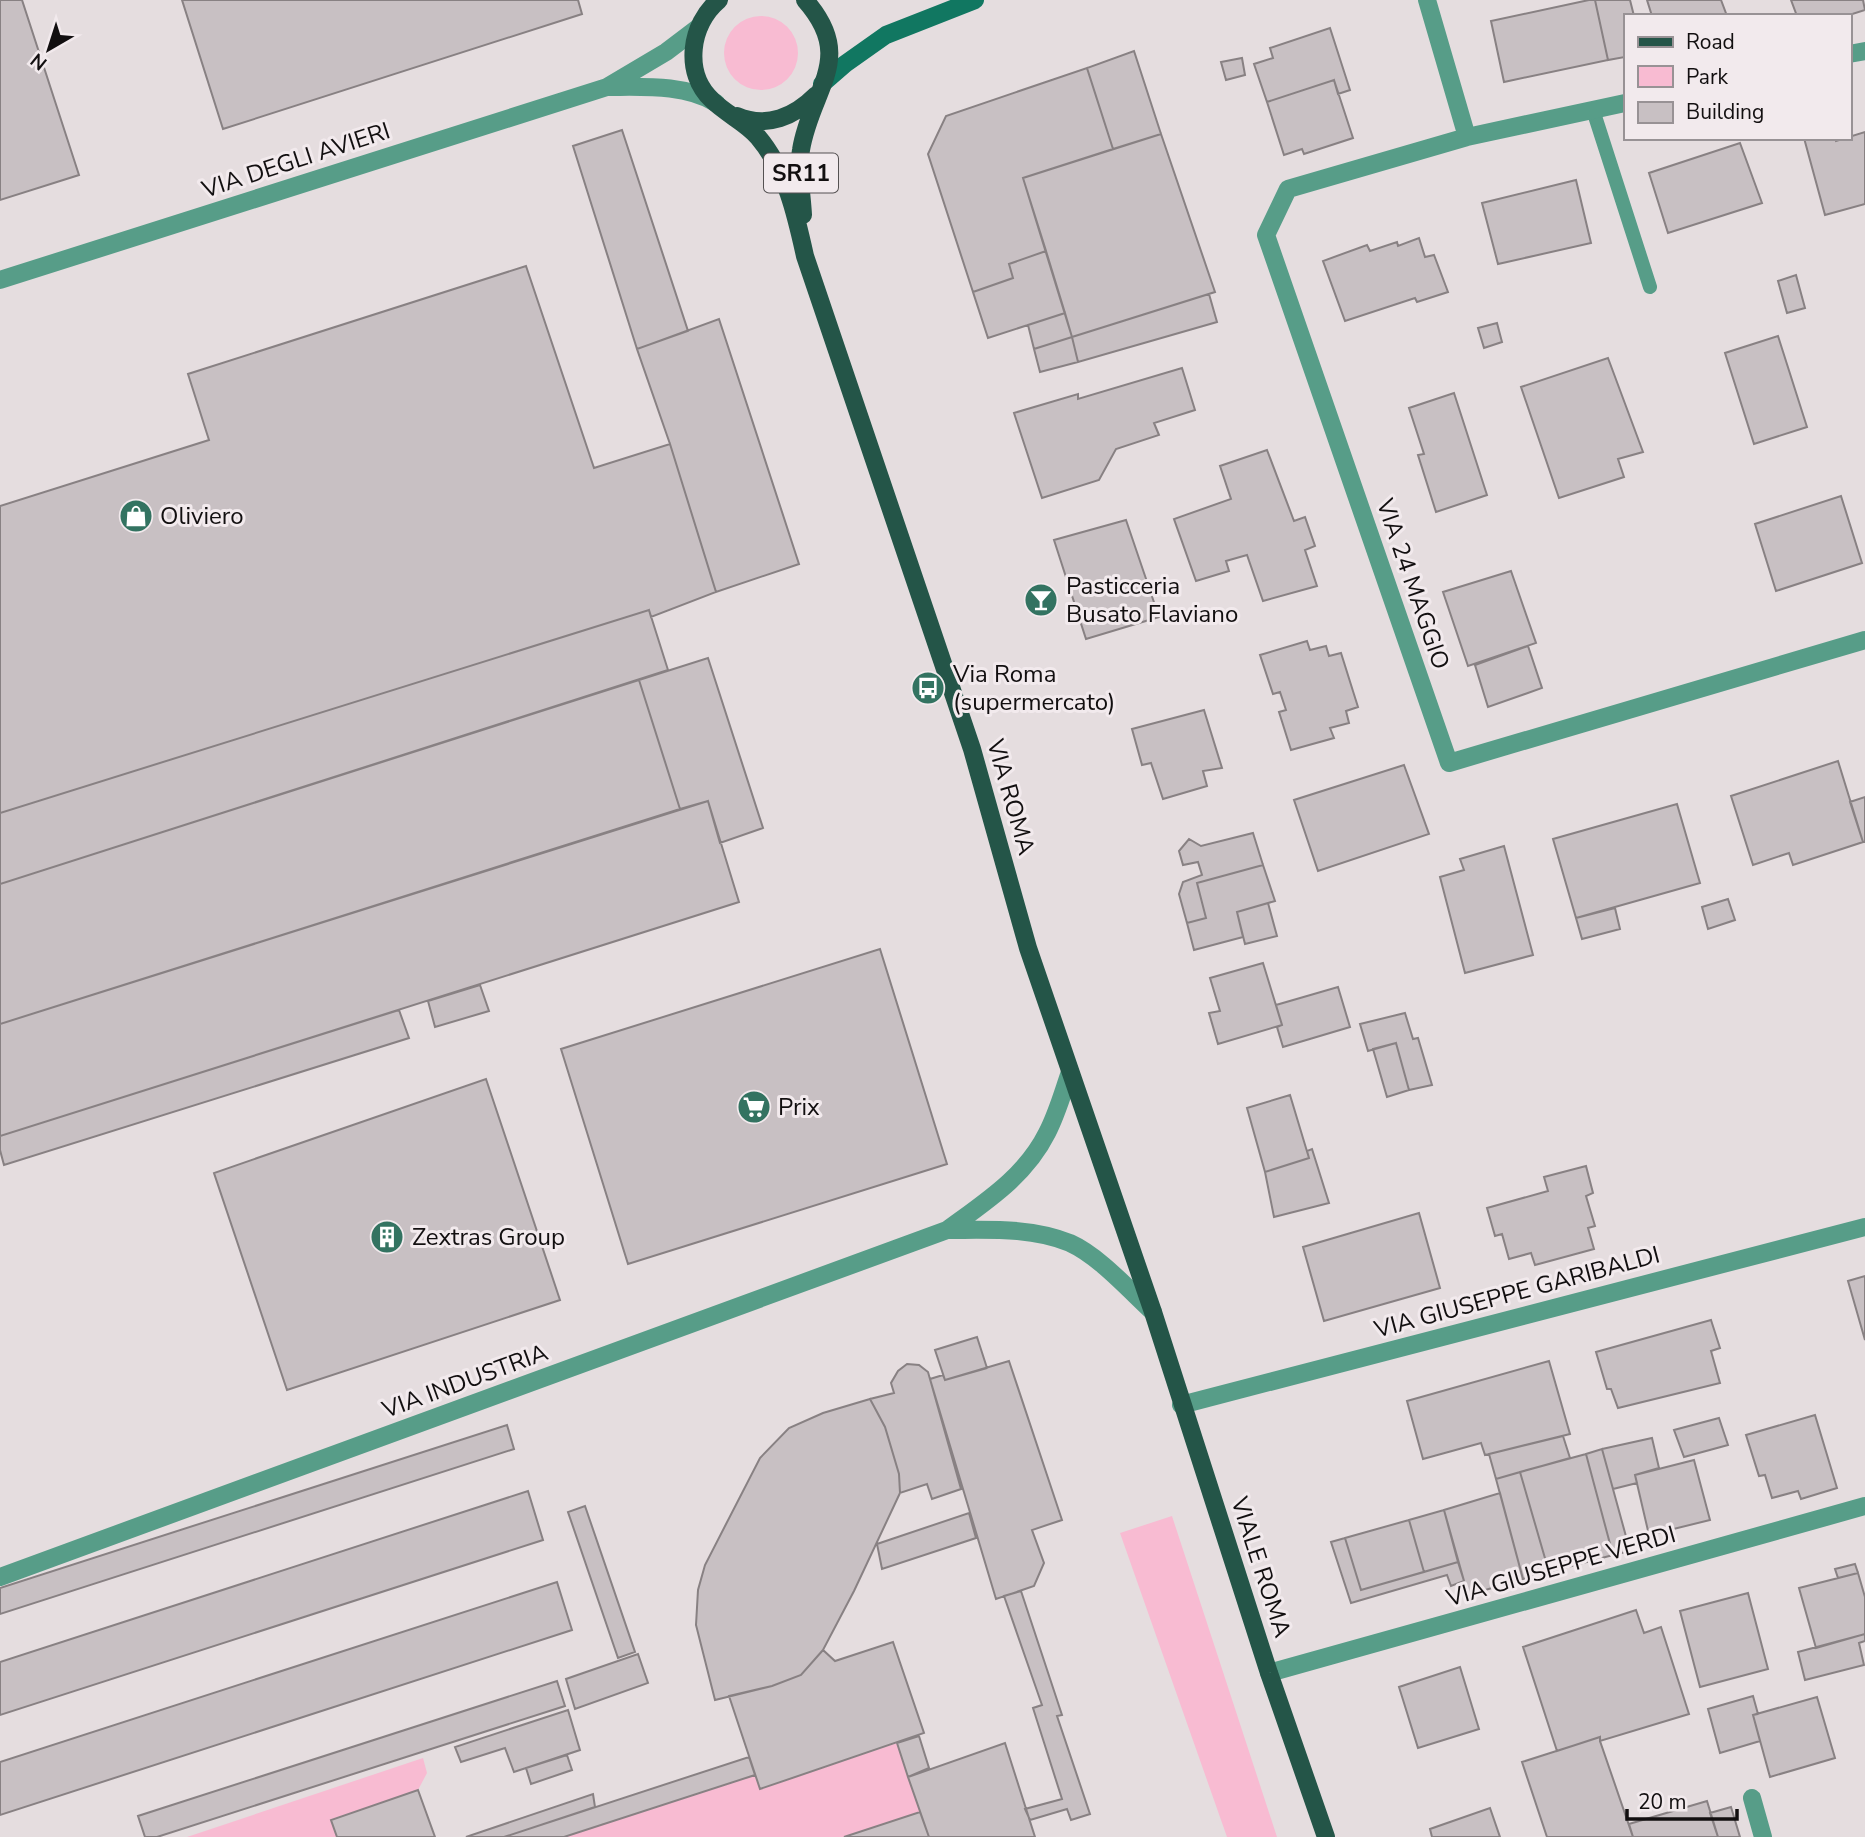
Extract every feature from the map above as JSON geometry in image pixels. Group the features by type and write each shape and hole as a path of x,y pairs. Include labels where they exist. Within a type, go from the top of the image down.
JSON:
{"main road":[{"path":"701,14 719,0"},
{"name":"VIA ROMA","path":"805,0 819,16 828,36 830,57 800,153 805,256"},
{"name":"VIA ROMA","path":"701,14 694,43 694,63 699,82 711,99 758,137 793,202 805,256 972,749 1028,948 1153,1312"},
{"name":"SR11","path":"725,110 746,120 765,121 786,117 803,108 820,88"},
{"name":"VIALE ROMA","path":"1153,1312 1269,1673 1326,1837"}],"street":[{"path":"820,88 845,64 887,35 975,0"},
{"path":"1427,0 1467,137"},
{"name":"VIA DEGLI AVIERI","path":"0,280 607,87 666,52 701,14"},
{"name":"VIA DEGLI AVIERI","path":"607,87 702,94 725,110"},
{"name":"VIA 24 MAGGIO","path":"1624,103 1467,137 1288,189 1266,235 1449,762 1865,640"},
{"name":"VIA INDUSTRIA","path":"0,1577 947,1230 1014,1180 1027,1164 1047,1133 1070,1072"},
{"name":"VIA GIUSEPPE GARIBALDI","path":"1181,1405 1865,1227"},
{"name":"VIA INDUSTRIA","path":"947,1230 1022,1232 1071,1244 1092,1256 1153,1312"},
{"name":"VIA GIUSEPPE VERDI","path":"1269,1673 1865,1506"},
{"path":"1752,1798 1763,1837"}],"lane":[{"path":"1593,110 1650,287"}],"green space":[{"path":"754,16 768,16 782,22 792,32 798,53 792,74 782,84 768,90 754,90 740,84 730,74 724,60 724,46 730,32 740,22"},
{"path":"1172,1516 1277,1837 1227,1837 1120,1533"},
{"path":"897,1743 920,1812 844,1837 564,1837 755,1775 761,1789"},
{"path":"423,1758 427,1773 418,1790 332,1819 337,1837 187,1837"}],"building":[{"path":"0,0 22,0 79,175 0,200"},
{"path":"182,0 578,0 582,14 223,129"},
{"path":"1595,0 1608,60 1504,82 1491,21"},
{"path":"1595,0 1630,0 1634,14 1624,14 1624,57 1608,60"},
{"path":"1647,0 1721,0 1726,14 1651,14"},
{"path":"1791,0 1863,0 1865,10 1851,14 1796,14"},
{"path":"1330,28 1350,90 1338,94 1334,80 1267,102 1254,64 1273,58 1270,48"},
{"path":"1134,51 1161,134 1113,149 1087,68"},
{"path":"1242,58 1245,75 1226,80 1221,62"},
{"path":"1087,68 1113,149 1023,178 1046,251 1009,264 1013,278 973,292 928,154 946,116"},
{"path":"1334,80 1353,138 1304,154 1302,149 1284,155 1267,102"},
{"path":"622,130 688,331 637,349 573,146"},
{"path":"1865,132 1865,204 1825,215 1805,140 1851,140 1851,136"},
{"path":"1161,134 1215,292 1072,337 1023,178"},
{"path":"1740,143 1762,203 1668,233 1649,173"},
{"path":"1576,180 1591,243 1498,264 1482,203"},
{"path":"1419,238 1425,257 1434,255 1448,292 1417,302 1415,298 1345,321 1323,261 1367,245 1370,251 1397,242 1398,246"},
{"path":"1046,251 1065,313 988,338 973,292 1013,278 1009,264"},
{"path":"526,266 594,468 670,444 716,592 651,617 649,610 0,813 0,506 209,440 188,374"},
{"path":"1796,275 1805,308 1787,313 1778,281"},
{"path":"1209,294 1217,322 1078,362 1072,337"},
{"path":"1065,313 1072,337 1034,349 1028,325"},
{"path":"719,319 799,564 716,592 637,349"},
{"path":"1497,323 1502,342 1484,348 1478,328"},
{"path":"1778,336 1807,427 1754,444 1725,353"},
{"path":"1072,337 1078,362 1040,372 1034,349"},
{"path":"1608,358 1643,452 1618,459 1624,477 1559,498 1521,387"},
{"path":"1182,368 1195,410 1154,423 1159,435 1116,449 1099,480 1042,498 1014,413 1078,394 1078,399"},
{"path":"1454,393 1487,495 1436,512 1418,455 1424,454 1409,408"},
{"path":"1267,450 1294,521 1305,517 1315,546 1305,550 1317,586 1263,601 1247,555 1226,561 1229,571 1196,581 1174,519 1231,499 1220,466"},
{"path":"1841,496 1862,563 1776,591 1755,524"},
{"path":"1126,520 1159,617 1086,639 1054,540"},
{"path":"1511,571 1536,643 1468,666 1443,592"},
{"path":"649,610 668,670 0,884 0,813"},
{"path":"1307,641 1310,650 1326,646 1329,656 1341,653 1358,707 1346,711 1349,723 1330,728 1334,738 1291,750 1279,712 1286,710 1280,692 1273,694 1260,655"},
{"path":"1528,646 1542,688 1488,707 1475,665"},
{"path":"708,658 763,828 720,843 708,801 680,809 639,680"},
{"path":"639,680 680,809 0,1024 0,884"},
{"path":"1204,710 1222,768 1203,771 1207,786 1163,799 1151,763 1142,765 1132,729"},
{"path":"1838,761 1863,842 1793,865 1789,853 1753,865 1731,796"},
{"path":"1404,765 1429,834 1318,871 1294,800"},
{"path":"1865,797 1865,842 1863,842 1850,802"},
{"path":"708,801 739,902 0,1136 0,1024"},
{"path":"1677,804 1700,883 1576,918 1553,839"},
{"path":"1253,833 1263,865 1197,883 1206,918 1187,923 1179,894 1183,882 1202,875 1198,862 1183,865 1179,851 1189,839 1201,846"},
{"path":"1504,846 1533,955 1465,973 1440,877 1464,870 1460,859"},
{"path":"1263,865 1275,901 1237,912 1243,937 1194,950 1187,923 1206,918 1197,883"},
{"path":"1728,899 1735,920 1708,929 1702,907"},
{"path":"1268,903 1277,936 1245,944 1237,912"},
{"path":"1615,908 1620,929 1582,939 1576,918"},
{"name":"Prix","path":"880,949 947,1164 628,1264 561,1049"},
{"path":"1263,963 1282,1025 1218,1044 1209,1013 1220,1011 1210,978"},
{"path":"480,985 489,1011 435,1027 428,1001"},
{"path":"1338,987 1350,1027 1283,1047 1277,1027 1282,1025 1276,1005"},
{"path":"399,1010 409,1038 4,1165 0,1136"},
{"path":"1405,1013 1413,1039 1418,1038 1432,1085 1409,1090 1396,1043 1368,1051 1360,1024"},
{"path":"1396,1043 1409,1090 1387,1097 1373,1049"},
{"name":"Zextras Group","path":"486,1079 560,1300 287,1390 214,1173"},
{"path":"1290,1095 1309,1158 1265,1172 1247,1108"},
{"path":"1312,1149 1329,1203 1274,1217 1265,1172 1309,1158 1307,1151"},
{"path":"1586,1166 1593,1193 1586,1196 1595,1226 1588,1228 1594,1249 1535,1265 1531,1253 1509,1259 1502,1234 1495,1236 1487,1208 1548,1191 1544,1177"},
{"path":"1419,1213 1440,1288 1324,1321 1303,1247"},
{"path":"1865,1276 1865,1340 1848,1281"},
{"path":"1711,1320 1720,1348 1711,1351 1720,1383 1618,1408 1611,1389 1607,1389 1596,1352"},
{"path":"977,1337 987,1368 945,1380 935,1350"},
{"path":"1009,1361 1062,1520 1032,1530 1044,1563 1034,1586 996,1599 930,1379 943,1375 945,1380"},
{"path":"1549,1361 1570,1434 1485,1455 1481,1443 1423,1459 1407,1401"},
{"path":"907,1364 919,1365 928,1372 961,1489 932,1499 927,1484 900,1493 899,1474 885,1427 870,1399 894,1393 891,1383 898,1371"},
{"path":"870,1399 885,1427 899,1474 900,1493 854,1591 823,1650 801,1675 772,1686 715,1700 696,1625 698,1590 705,1565 760,1458 789,1428 823,1413"},
{"path":"1815,1415 1837,1488 1801,1499 1798,1491 1772,1498 1765,1475 1759,1476 1746,1435"},
{"path":"1719,1418 1728,1445 1684,1457 1674,1430"},
{"path":"507,1425 514,1449 0,1614 0,1588"},
{"path":"1563,1436 1570,1458 1496,1479 1489,1454"},
{"path":"1652,1438 1659,1468 1635,1475 1637,1483 1613,1489 1602,1449"},
{"path":"1602,1449 1630,1551 1613,1555 1586,1454"},
{"path":"1586,1454 1613,1555 1549,1572 1520,1472"},
{"path":"1694,1460 1710,1520 1649,1535 1635,1475"},
{"path":"1520,1472 1549,1572 1523,1579 1496,1479"},
{"path":"528,1491 543,1540 0,1715 0,1662"},
{"path":"1500,1493 1523,1579 1468,1595 1444,1510"},
{"path":"585,1506 635,1652 618,1658 568,1512"},
{"path":"1444,1510 1458,1562 1424,1572 1409,1520"},
{"path":"969,1513 976,1538 882,1569 877,1544"},
{"path":"1409,1520 1424,1572 1361,1590 1345,1538"},
{"path":"1345,1538 1361,1590 1458,1562 1464,1581 1451,1586 1447,1575 1351,1603 1331,1542"},
{"path":"1855,1564 1858,1573 1838,1578 1835,1569"},
{"path":"1858,1573 1865,1597 1865,1634 1816,1648 1799,1588"},
{"path":"557,1582 572,1630 0,1815 0,1762"},
{"path":"1021,1591 1062,1715 1057,1716 1090,1814 1071,1820 1067,1809 1030,1820 1025,1809 1062,1799 1033,1708 1042,1705 1004,1596"},
{"path":"1748,1593 1768,1669 1700,1687 1680,1611"},
{"path":"1636,1610 1644,1633 1661,1627 1689,1714 1557,1751 1523,1647"},
{"path":"1865,1634 1865,1641 1859,1643 1864,1665 1805,1680 1798,1652"},
{"path":"893,1642 924,1733 760,1789 729,1696 772,1686 801,1675 823,1650 835,1661"},
{"path":"638,1654 648,1683 575,1709 566,1679"},
{"path":"1460,1667 1479,1729 1418,1748 1399,1687"},
{"path":"557,1681 565,1706 157,1837 145,1837 138,1816"},
{"path":"1753,1696 1758,1714 1753,1715 1760,1741 1720,1753 1708,1709"},
{"path":"1817,1697 1835,1758 1770,1777 1753,1715"},
{"path":"568,1710 580,1750 514,1772 505,1748 461,1762 455,1747"},
{"path":"919,1736 929,1768 908,1777 897,1743"},
{"path":"1600,1737 1633,1837 1547,1837 1522,1762"},
{"path":"1005,1743 1035,1837 929,1837 908,1777"},
{"path":"567,1755 572,1770 531,1784 526,1768"},
{"path":"749,1757 755,1775 564,1837 504,1837"},
{"path":"418,1790 435,1837 337,1837 331,1820"},
{"path":"593,1794 595,1807 504,1837 466,1837"},
{"path":"1707,1801 1718,1837 1633,1837 1629,1824"},
{"path":"1731,1807 1740,1837 1718,1837 1710,1813"},
{"path":"1490,1808 1500,1837 1432,1837 1430,1829"},
{"path":"920,1812 929,1837 844,1837"}],"place":[{"name":"Oliviero","path":"136,516"},
{"name":"Pasticceria Busato Flaviano","path":"1041,600"},
{"name":"Via Roma (supermercato)","path":"928,688"},
{"name":"Prix","path":"754,1107"},
{"name":"Zextras Group","path":"387,1237"}]}
